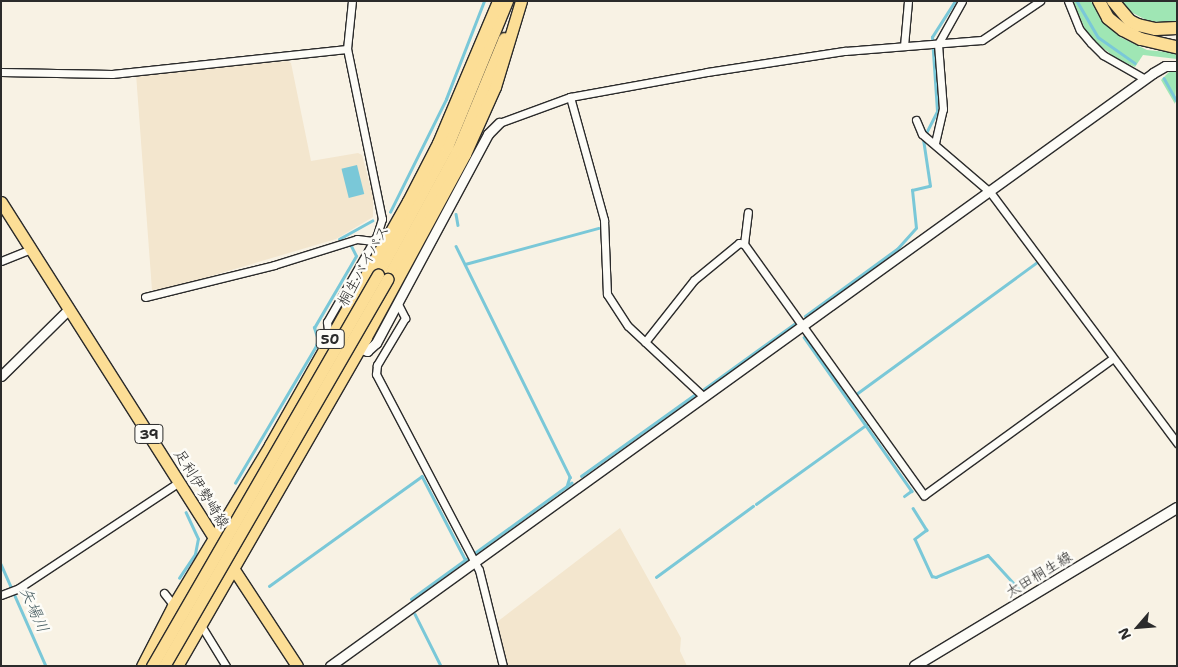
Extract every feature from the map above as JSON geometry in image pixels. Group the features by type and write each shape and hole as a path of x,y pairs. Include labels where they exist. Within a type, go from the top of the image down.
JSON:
{"highway":[{"path":"1099,1 1108,18 1123,30 1141,39 1177,47"},
{"path":"1113,1 1130,21 1138,25 1156,29 1177,28"}],"main road":[{"name":"50","path":"142,666 173,606 333,334 438,143 498,1"},
{"name":"桐生バイパス","path":"164,666 382,276 450,140 507,1"},
{"name":"50","path":"177,666 358,349 466,154 495,87 519,1"},
{"name":"桐生バイパス","path":"152,666 458,149 519,1"},
{"name":"足利伊勢崎線","path":"1,202 232,567 297,666"},
{"name":"太田桐生線","path":"915,666 1177,508"}],"street":[{"path":"352,1 347,49 382,219 373,241 327,322 328,330 333,334 358,349 370,350 398,304 488,134 499,123 570,97 801,57 904,46 934,45 988,38 1040,1"},
{"path":"904,46 908,1"},
{"path":"932,142 943,109 934,45 962,1"},
{"path":"1068,1 1080,30 1091,43 1103,55 1145,79"},
{"path":"1,72 112,74 347,49"},
{"path":"330,666 472,559 704,397 1145,79 1165,66 1177,66"},
{"path":"570,97 604,220 607,294 628,326 704,397"},
{"path":"916,120 922,134 990,192 1177,443"},
{"path":"748,212 744,244 924,494 1112,358"},
{"path":"145,297 274,265 357,239 373,241"},
{"path":"645,342 694,280 739,243 744,244"},
{"path":"1,261 30,249"},
{"path":"398,304 405,318 377,365 376,374 472,559 503,666"},
{"path":"1,376 68,309"},
{"path":"1,595 19,588 179,482"},
{"path":"164,593 173,606 201,623 226,666"}],"shaded area":[{"path":"288,61 291,63 311,161 358,153 362,155 373,196 373,217 336,239 171,288 152,290 136,74"},
{"path":"620,528 681,638 680,651 687,666 508,666 497,622"}],"green space":[{"path":"1073,1 1091,1 1101,20 1120,37 1147,50 1177,53 1177,59 1143,55 1135,67 1117,59 1088,36"},
{"path":"1121,1 1177,1 1177,24 1148,21 1131,12"},
{"path":"1170,71 1177,71 1175,104 1161,80"}],"water":[{"path":"357,165 364,194 349,198 341,169"}],"waterway":[{"path":"390,212 446,99 484,1"},
{"path":"805,316 897,249 916,228 912,190 930,186 923,139 937,111 932,37 955,1"},
{"path":"1077,1 1098,37 1135,63"},
{"path":"1164,78 1177,101"},
{"path":"456,214 458,225"},
{"path":"339,239 372,221"},
{"path":"465,264 598,228"},
{"path":"235,483 316,346 318,340 314,328 356,256 351,246"},
{"path":"456,246 570,477 567,487"},
{"path":"848,400 1036,263"},
{"path":"704,389 794,324"},
{"path":"804,337 912,491 905,496"},
{"path":"581,476 694,395"},
{"path":"756,504 866,425"},
{"path":"269,586 422,476 466,561"},
{"path":"411,599 571,483"},
{"path":"656,577 753,506"},
{"path":"913,508 927,530 915,539 932,576 936,577 988,555 1018,588"},
{"path":"179,578 195,554 198,539 186,513"},
{"name":"矢場川","path":"1,564 46,666"},
{"path":"415,614 441,666"}]}
